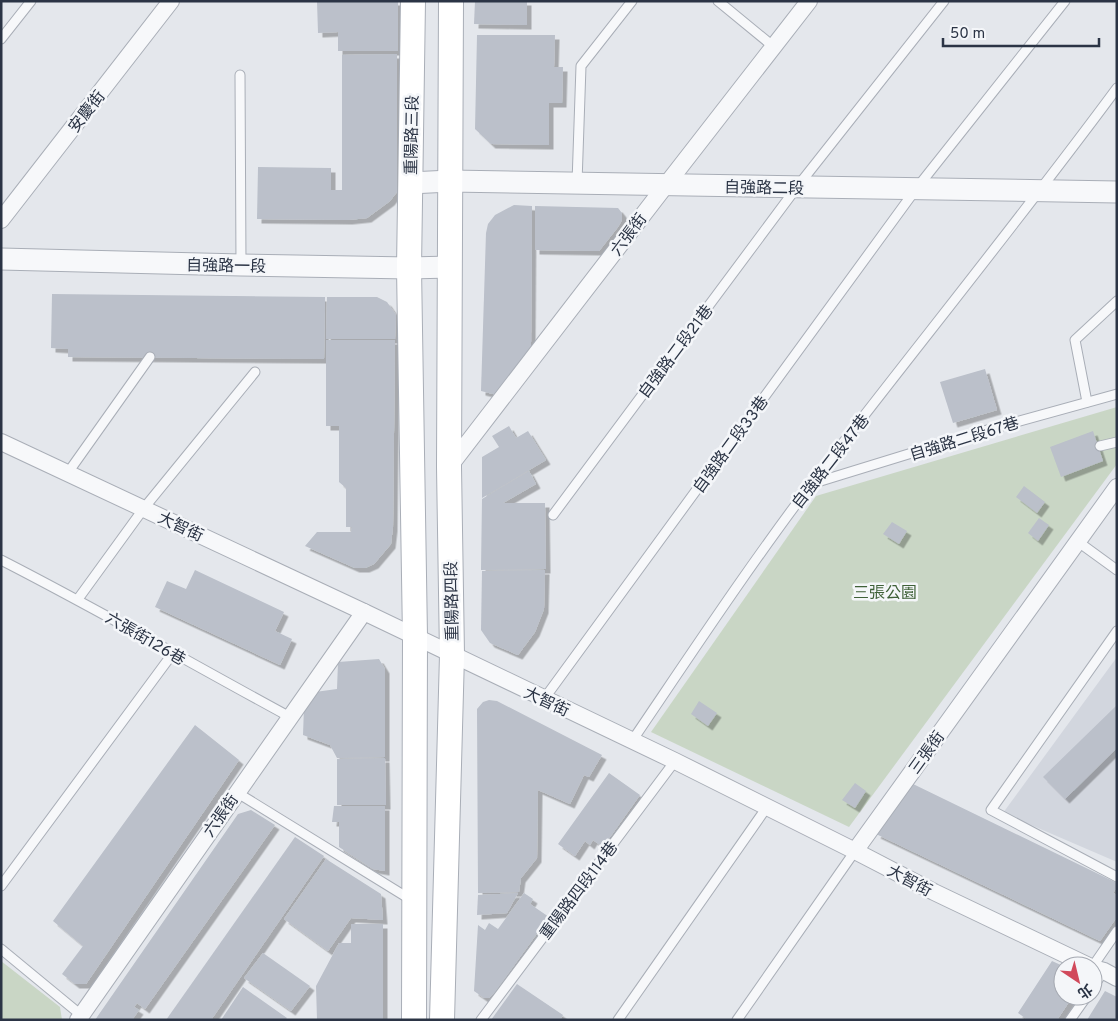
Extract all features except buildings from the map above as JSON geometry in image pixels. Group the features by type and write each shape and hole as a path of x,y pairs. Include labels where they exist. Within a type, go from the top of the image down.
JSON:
{"main road":[{"name":"重陽路三段","path":"409,268 413,1"},
{"path":"450,182 451,1"},
{"name":"重陽路四段","path":"442,1020 452,655 450,182"},
{"path":"409,268 415,637 414,1020"}],"street":[{"name":"安慶街","path":"1,220 171,1"},
{"name":"六張街","path":"450,467 810,1"},
{"name":"自強路二段","path":"410,183 577,183 1117,192"},
{"name":"自強路一段","path":"1,259 240,265 450,267"},
{"name":"大智街","path":"1,442 364,612 544,700 675,761 934,892 1069,956"},
{"name":"三張街","path":"855,851 1117,487"},
{"name":"六張街","path":"79,1017 364,612"}],"lane":[{"path":"1,39 31,1"},
{"path":"577,183 581,66 632,1"},
{"path":"718,1 774,47"},
{"name":"自強路二段21巷","path":"553,515 797,187 944,1"},
{"name":"自強路二段33巷","path":"544,700 916,189 1065,1"},
{"path":"240,75 240,265"},
{"name":"自強路二段47巷","path":"632,741 732,592 811,484 1041,191 1117,88"},
{"path":"1087,402 1075,340 1117,300"},
{"path":"68,474 150,357"},
{"path":"78,599 144,508 255,372"},
{"name":"自強路二段67巷","path":"811,484 980,432 1117,394"},
{"path":"1100,446 1117,442"},
{"path":"1077,542 1117,570"},
{"name":"六張街126巷","path":"1,560 78,599 173,654 290,717"},
{"path":"1117,631 991,810 1117,877"},
{"path":"1,886 173,654"},
{"name":"重陽路四段114巷","path":"481,1020 675,761"},
{"path":"236,792 415,903"},
{"path":"618,1020 768,807"},
{"name":"三張街","path":"737,1020 855,851"},
{"path":"1103,961 1117,931"},
{"path":"1,949 79,1017"},
{"path":"1070,1020 1080,1006"}],"shaded area":[{"path":"1117,657 1117,862 1003,813"}],"green space":[{"name":"三張公園","path":"1117,407 1117,464 849,827 651,732 816,496"},
{"path":"1,961 60,1007 62,1020 1,1020"}]}
